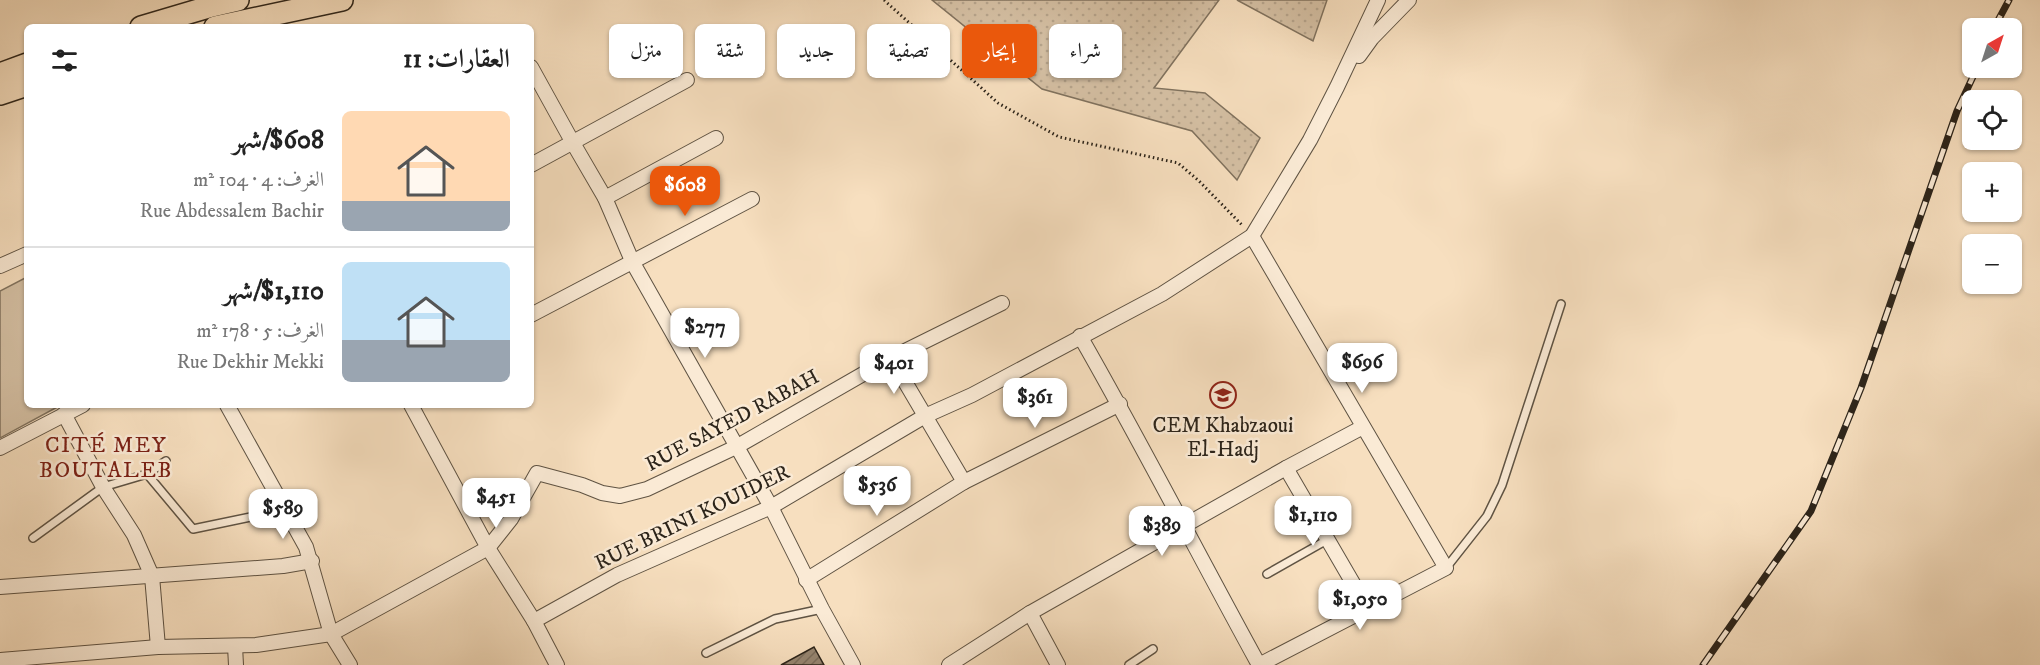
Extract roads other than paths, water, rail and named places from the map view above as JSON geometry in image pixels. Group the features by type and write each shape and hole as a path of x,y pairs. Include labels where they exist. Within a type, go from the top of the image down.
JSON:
{"main road":[{"path":"151,24 238,0"},
{"path":"229,24 342,0"},
{"path":"0,74 24,65"},
{"path":"0,94 24,86"}],"street":[{"path":"1337,87 1378,0"},
{"path":"1337,87 1372,38 1409,0"},
{"path":"534,72 605,198 633,263 771,507 806,580 853,665"},
{"path":"534,163 687,80"},
{"name":"RUE BRINI KOUIDER","path":"534,621 617,575 771,507 925,416 972,394 1197,273 1252,236 1285,183 1337,87"},
{"path":"605,198 717,138"},
{"path":"534,313 752,199"},
{"path":"1080,336 1259,665 1446,568 1252,236"},
{"path":"0,266 24,255"},
{"name":"RUE SAYED RABAH","path":"488,548 511,519 537,473 602,493 620,496 647,489 736,447 891,358 1002,303"},
{"path":"891,358 963,482"},
{"path":"806,580 963,482 1119,404"},
{"path":"0,448 77,408"},
{"path":"229,408 306,547 312,561 331,634 350,665"},
{"path":"413,408 488,548 534,621 557,665"},
{"path":"64,414 103,487 134,535 152,576 158,647"},
{"path":"948,665 1030,613 1363,427"},
{"path":"1286,468 1368,609"},
{"path":"0,660 158,647 256,645 331,634 488,548"},
{"path":"0,587 283,566 312,561"},
{"path":"1030,613 1058,665"},
{"path":"235,646 236,665"}],"lane":[{"path":"1446,568 1487,516 1502,485 1561,304"},
{"path":"33,538 103,487 147,474 166,461"},
{"path":"147,474 193,529 284,510"},
{"path":"1267,574 1327,540"},
{"path":"706,653 775,619 822,609"},
{"path":"1129,665 1153,649"}],"railway":[{"path":"1999,18 2009,0"},
{"path":"1703,665 1811,511 1861,388 1957,111 1972,78"}],"place":[{"name":"CEM Khabzaoui El-Hadj","path":"1223,395"}],"district":[{"name":"CITÉ MEY BOUTALEB","path":"106,456"}]}
